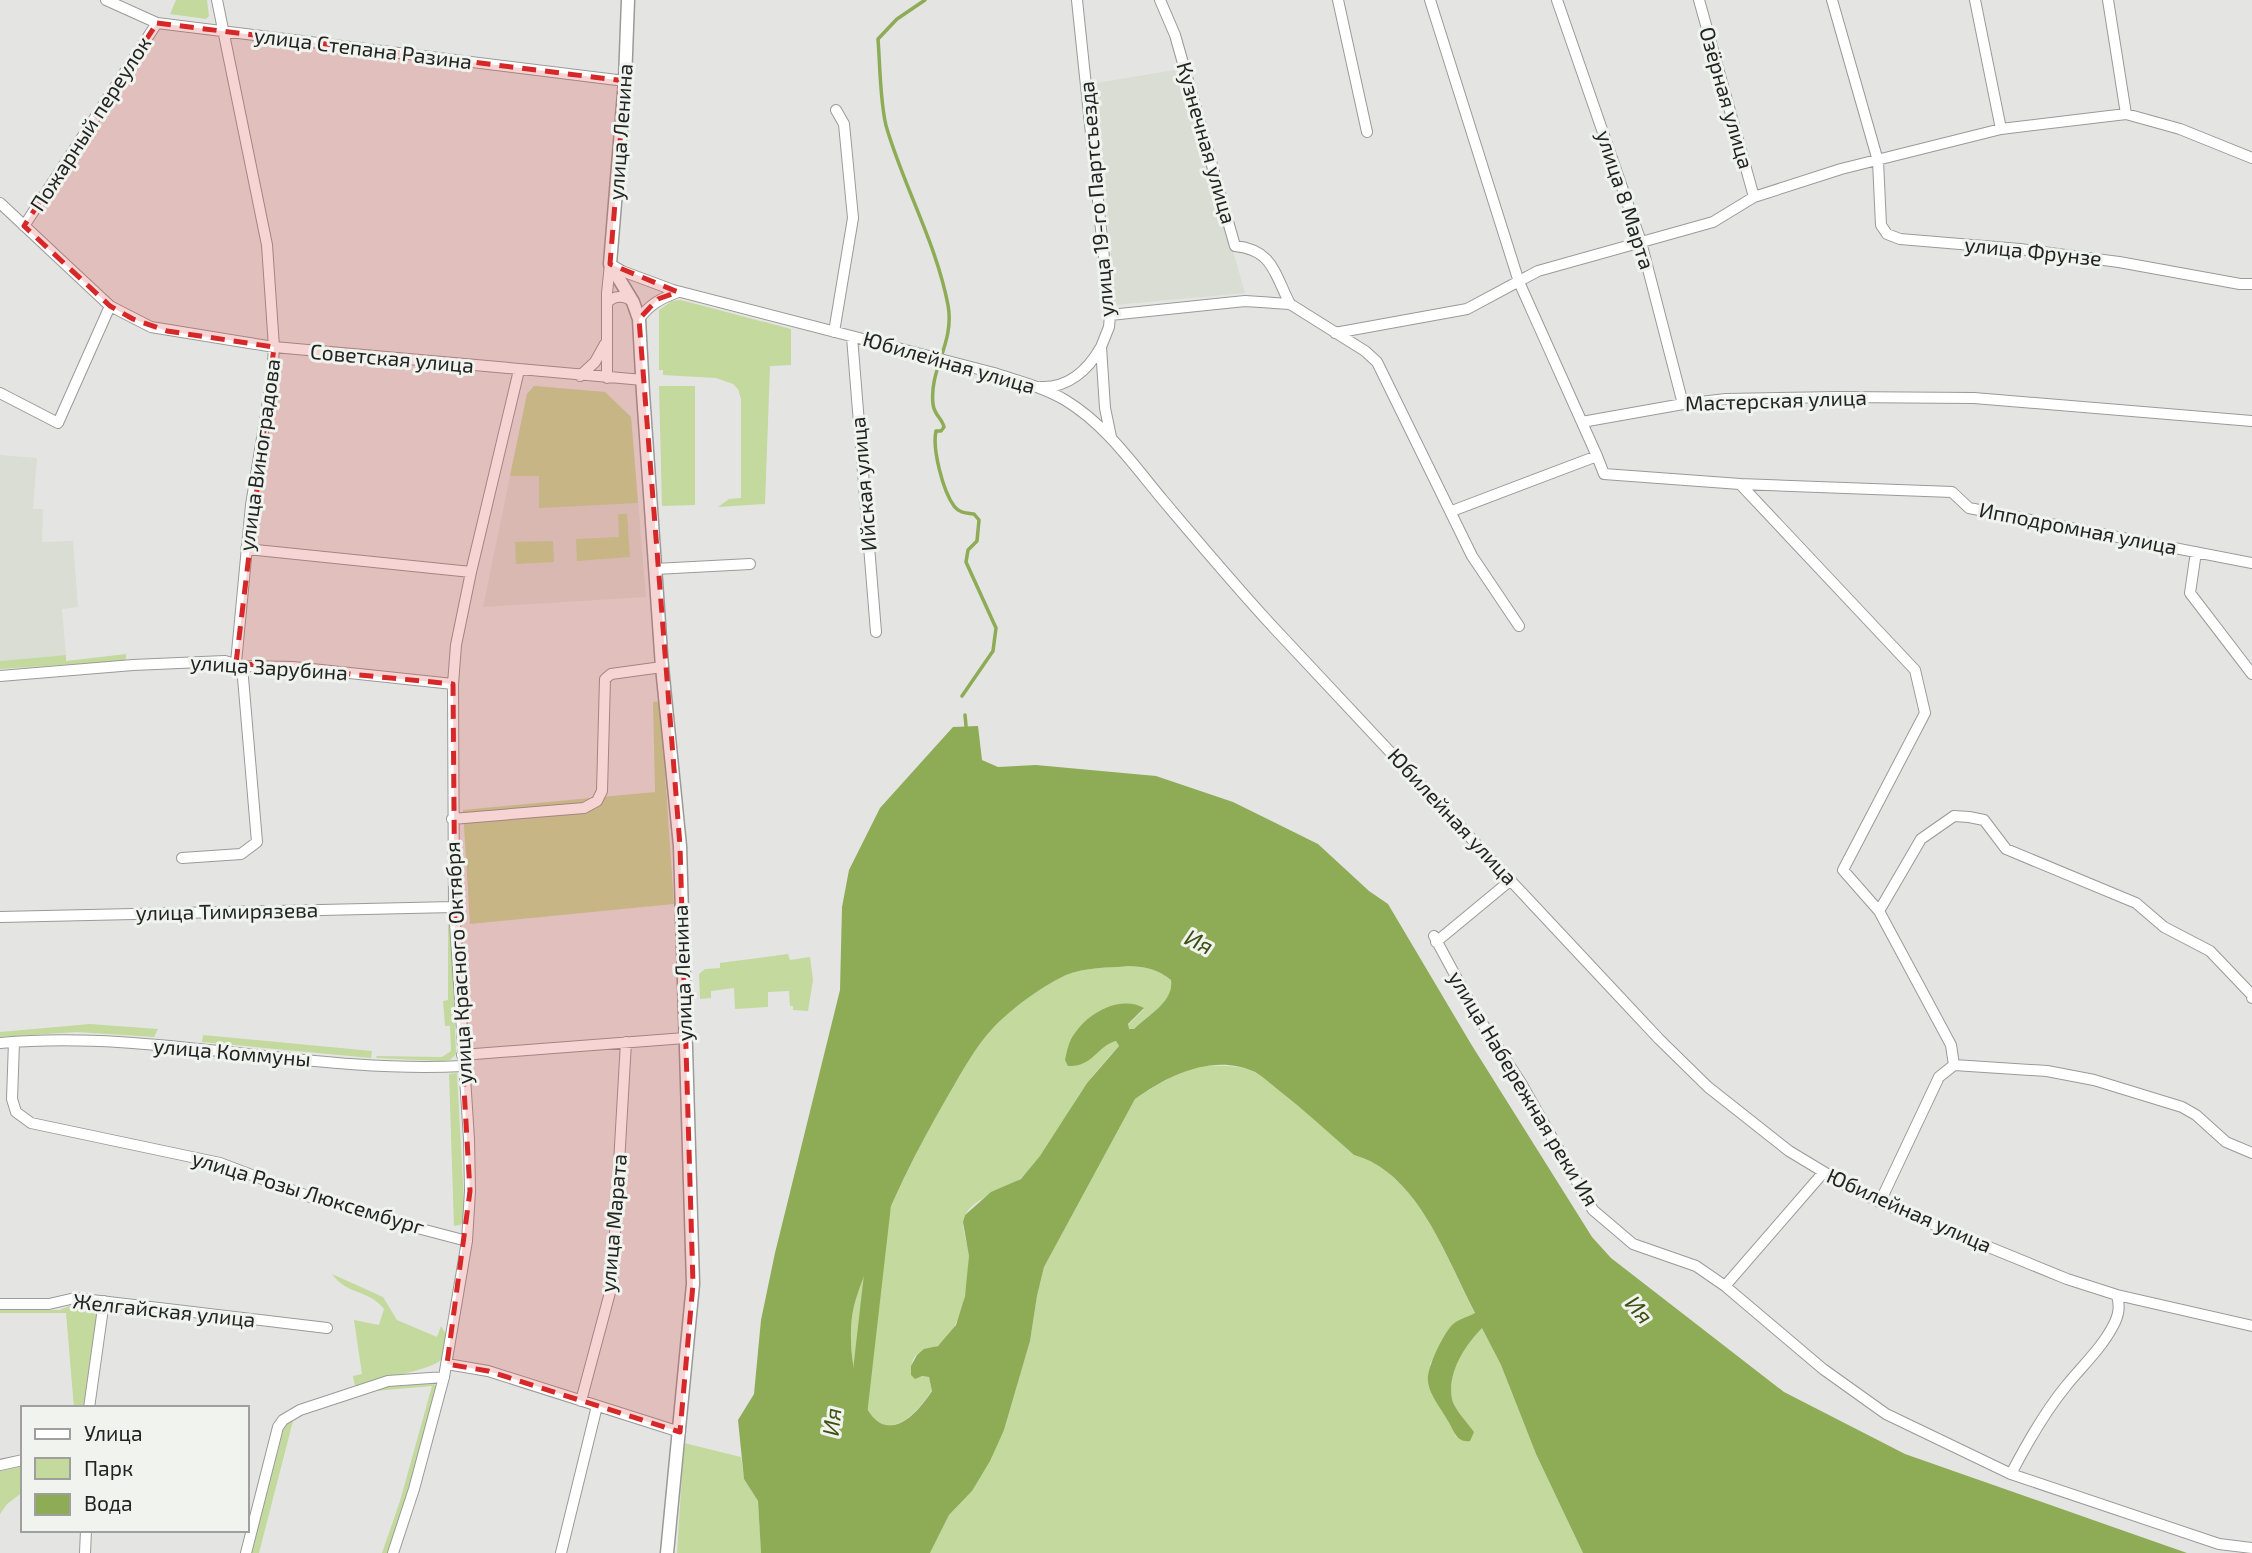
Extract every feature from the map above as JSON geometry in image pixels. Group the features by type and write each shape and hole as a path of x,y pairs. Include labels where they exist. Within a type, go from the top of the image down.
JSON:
{"main road":[{"name":"улица Ленина","path":"628,0 625,80 610,264 633,302 639,319 662,667 680,846 692,1284 667,1553"}],"street":[{"name":"улица Степана Разина","path":"106,0 157,23 625,80"},
{"name":"улица Виноградова","path":"182,858 241,854 257,842 239,665 246,549 272,377 274,347 267,245 217,0"},
{"name":"улица 19-го Партсъезда","path":"1077,0 1110,315 1109,327 1101,347 1105,408 1111,437"},
{"name":"Кузнечная улица","path":"1160,0 1175,35 1235,246 1252,248 1265,255 1290,304"},
{"path":"1338,0 1367,132"},
{"path":"1430,0 1520,282 1597,456 1452,511"},
{"name":"улица 8 Марта","path":"1557,0 1641,242 1683,404"},
{"name":"Озёрная улица","path":"1699,0 1754,197"},
{"path":"1832,0 1878,161"},
{"path":"1975,0 2001,129"},
{"path":"2108,0 2126,114"},
{"name":"Пожарный переулок","path":"24,226 157,23"},
{"path":"834,332 853,218 844,124 836,110"},
{"path":"1335,333 1467,309 1538,271 1713,222 1754,197 1841,169 2001,129 2126,114 2180,129 2252,158"},
{"name":"улица Фрунзе","path":"1878,161 1881,225 1887,234 1900,239 2119,261 2252,284"},
{"name":"Советская улица","path":"0,203 110,306 133,319 167,331 274,347 625,380 643,386"},
{"path":"607,379 610,264"},
{"name":"Юбилейная улица","path":"610,264 678,292 910,351 1034,386 1072,405 1111,437 1244,596 1649,1029 1708,1087 1766,1135 1823,1173 1880,1202 2058,1276 2117,1295 2252,1326"},
{"path":"639,319 658,299 678,292"},
{"path":"607,303 611,298 620,297 627,297 633,302"},
{"path":"1110,315 1245,301 1290,304 1366,351 1377,362 1472,556 1519,626"},
{"path":"0,393 58,423 110,306"},
{"name":"Ийская улица","path":"852,337 876,632"},
{"path":"580,376 596,362 607,341"},
{"path":"1034,386 1050,387 1066,383 1085,369 1101,347"},
{"name":"улица Красного Октября","path":"393,1553 414,1489 444,1377 467,1241 470,1205 469,1139 454,907 453,684 456,645 471,572 519,370"},
{"name":"Мастерская улица","path":"1582,422 1683,404 1751,398 1974,398 2252,421"},
{"name":"Ипподромная улица","path":"1597,456 1604,474 1741,484 1952,492 1969,508 2252,563"},
{"path":"1741,484 1915,670 1925,713 1843,870 1879,911 1951,1045 1954,1065"},
{"path":"246,549 471,572"},
{"path":"2196,552 2190,593 2252,674"},
{"path":"655,569 750,564"},
{"name":"улица Зарубина","path":"0,676 225,661 239,665 293,667 453,684"},
{"path":"452,819 584,808 597,801 602,790 605,679 611,674 662,667"},
{"path":"1879,911 1921,839 1954,817 1976,818 1984,820 2006,849 2136,902 2164,927 2210,951 2252,998"},
{"name":"улица Набережная реки Ия","path":"1511,880 1435,939 1475,1012 1539,1114 1593,1210 1633,1244 1696,1266 1725,1286 1823,1369 1886,1414 2011,1474 2219,1544 2252,1548"},
{"name":"улица Тимирязева","path":"0,917 454,907"},
{"path":"463,1055 685,1038"},
{"name":"улица Коммуны","path":"0,1043 81,1040 343,1062 440,1068 463,1066"},
{"name":"улица Розы Люксембург","path":"14,1042 12,1099 16,1112 31,1123 220,1163 313,1198 467,1241"},
{"name":"улица Марата","path":"582,1401 612,1284 626,1042"},
{"path":"1880,1202 1939,1077 1954,1065 2047,1071 2107,1084 2182,1107 2196,1115 2232,1146 2252,1153"},
{"path":"1725,1286 1823,1173"},
{"path":"2011,1474 2035,1429 2114,1325 2120,1308 2117,1295"},
{"name":"Желгайская улица","path":"0,1304 49,1304 75,1298 327,1328"},
{"path":"89,1406 104,1301"},
{"path":"447,1364 488,1371 680,1432"},
{"path":"246,1553 278,1427 283,1420 300,1410 388,1381 444,1377"},
{"path":"561,1553 597,1406"},
{"path":"0,1465 21,1460"},
{"path":"85,1553 86,1532"}],"highlighted area":[{"path":"157,23 625,81 610,264 678,292 658,299 639,319 680,846 693,1284 680,1432 488,1371 447,1364 470,1191 455,935 453,684 236,663 274,347 167,331 133,319 110,306 24,226"}],"shaded area":[{"path":"1181,69 1245,293 1115,305 1096,83"},
{"path":"534,386 605,392 631,417 646,597 483,607 527,394"},
{"path":"0,455 37,458 33,509 43,509 42,542 73,541 78,607 62,609 66,655 0,661"}],"green space":[{"path":"176,0 207,0 209,16 206,19 170,14"},
{"path":"681,300 791,329 791,365 770,366 765,504 718,507 729,499 741,498 741,399 738,389 733,384 716,378 663,375 663,370 659,370 659,310 672,301"},
{"path":"534,386 605,392 631,417 638,503 539,508 539,476 510,476 527,394"},
{"path":"659,386 695,386 695,505 662,506"},
{"path":"618,514 627,514 630,557 577,561 576,539 619,537"},
{"path":"553,541 554,562 516,564 515,542"},
{"path":"126,654 126,659 122,661 0,669 0,661 66,655 66,661"},
{"path":"660,701 674,904 470,924 463,810 655,792 653,702"},
{"path":"448,915 451,915 456,1054 450,1060 441,1061 377,1058 376,1056 442,1057 451,1051 450,1026 445,1026 443,1001 448,1000"},
{"path":"788,954 790,960 810,957 813,980 808,1011 793,1010 793,1006 790,1006 789,991 768,992 768,1007 735,1009 734,988 711,991 711,998 700,999 699,974 705,969 720,968 720,963"},
{"path":"1129,966 1152,969 1171,980 1168,995 1159,1008 1134,1029 1128,1029 1128,1025 1144,1009 1118,1004 1102,1050 1106,1043 1116,1041 1119,1046 1087,1083 1038,1160 1020,1179 981,1200 968,1211 963,1222 969,1255 968,1272 959,1315 945,1340 913,1359 911,1375 929,1377 932,1390 911,1415 893,1425 878,1422 867,1409 858,1389 851,1340 853,1311 884,1222 926,1136 975,1051 986,1035 1009,1013 1037,992 1073,972"},
{"path":"90,1024 158,1029 154,1037 77,1032 0,1037 0,1032"},
{"path":"203,1035 372,1051 371,1058 202,1042"},
{"path":"1202,1066 1243,1068 1268,1080 1354,1155 1376,1164 1396,1179 1413,1199 1441,1244 1475,1314 1452,1325 1430,1364 1456,1437 1474,1432 1453,1403 1452,1378 1464,1351 1482,1327 1501,1365 1536,1454 1583,1553 930,1553 949,1515 972,1491 1004,1430 1030,1341 1044,1267 1135,1099 1167,1079"},
{"path":"457,1073 465,1221 454,1226 449,1074"},
{"path":"332,1274 383,1297 397,1320 437,1337 441,1326 449,1339 443,1358 426,1367 355,1386 353,1376 362,1374 354,1320 379,1325 384,1309 372,1298 345,1286"},
{"path":"76,1303 84,1304 96,1312 98,1320 83,1406 74,1406 66,1313 0,1313 0,1310 60,1310"},
{"path":"432,1382 437,1387 421,1451 390,1553 382,1553 400,1501 432,1386 375,1391 396,1384"},
{"path":"294,1417 259,1553 250,1553 285,1425"},
{"path":"684,1443 741,1457 744,1479 758,1501 761,1553 677,1553"},
{"path":"21,1466 21,1494 7,1504 0,1514 0,1471"}],"water":[{"path":"978,726 982,760 998,767 1036,765 1156,776 1233,802 1318,844 1369,891 1388,904 1471,1044 1592,1237 1611,1258 1784,1392 1905,1454 2187,1553 1583,1553 1536,1454 1501,1365 1482,1328 1464,1351 1452,1379 1453,1403 1474,1432 1470,1441 1462,1440 1456,1435 1431,1392 1428,1382 1429,1369 1443,1338 1453,1324 1475,1313 1441,1244 1413,1198 1396,1179 1376,1164 1354,1155 1260,1075 1239,1067 1223,1065 1192,1069 1162,1082 1135,1099 1044,1267 1030,1341 1004,1430 972,1491 949,1515 930,1553 761,1553 758,1501 744,1479 738,1420 754,1394 761,1320 775,1253 840,990 842,907 849,870 880,808 953,727","holes":["1129,966 1147,968 1171,980 1168,995 1159,1008 1134,1029 1129,1029 1128,1024 1144,1008 1125,1003 1097,1012 1088,1018 1073,1036 1065,1060 1068,1066 1089,1060 1116,1041 1119,1046 1087,1083 1040,1156 1021,1179 991,1192 965,1215 963,1222 969,1256 965,1296 956,1325 938,1346 924,1349 917,1355 911,1366 911,1375 915,1379 929,1377 932,1391 911,1416 893,1425 878,1422 867,1408 858,1388 851,1340 853,1311 884,1222 937,1115 980,1043 1027,998 1073,972"]}],"waterway":[{"path":"925,0 897,19 878,39 887,129 936,260 948,305 948,332 933,391 934,408 944,427 941,431 936,431 935,439 939,470 954,506 960,511 974,514 979,520 977,541 968,550 966,562 996,628 993,651 962,696"},
{"path":"965,715 966,726"},
{"name":"Ия","path":"857,1419 881,1209"}]}
